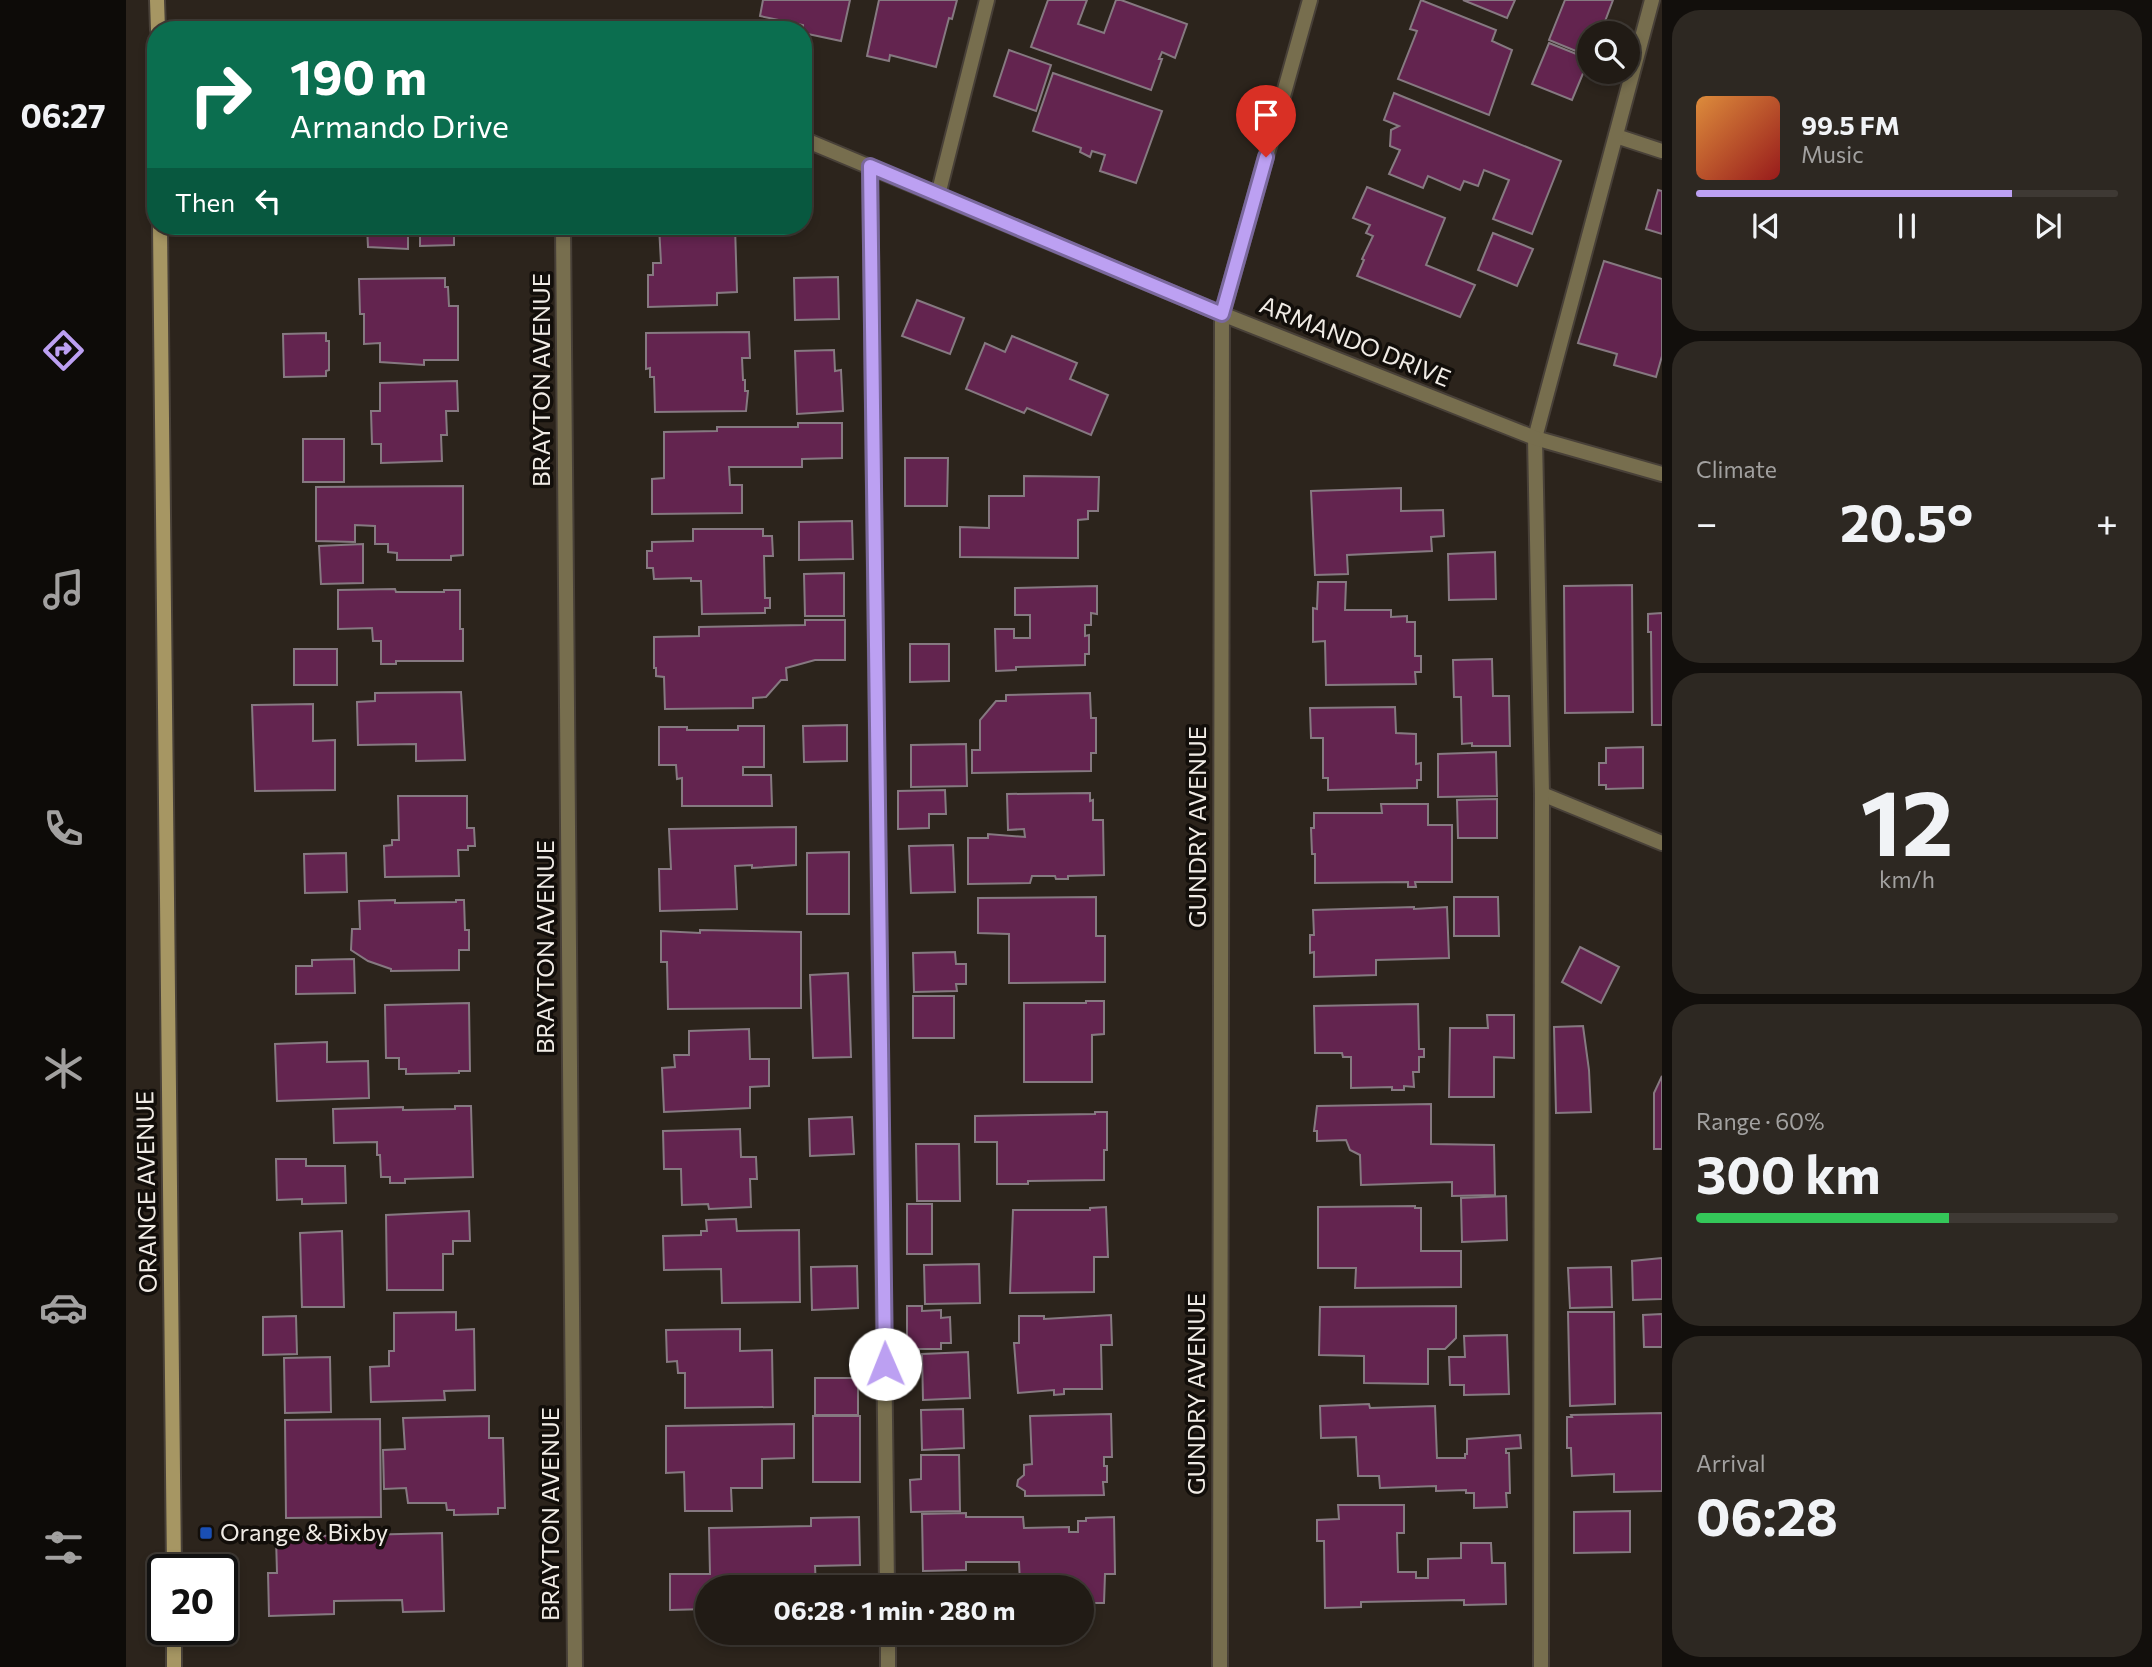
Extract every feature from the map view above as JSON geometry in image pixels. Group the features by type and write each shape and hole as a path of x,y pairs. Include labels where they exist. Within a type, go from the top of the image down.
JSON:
{"street":[{"path":"157,0 158,21"},
{"path":"938,195 987,0"},
{"name":"GUNDRY AVENUE","path":"1220,1667 1222,314 1310,0"},
{"path":"1541,1667 1542,794 1535,438 1652,0"},
{"path":"1616,136 1662,151"},
{"name":"ARMANDO DRIVE","path":"812,143 1222,314 1535,438 1662,474"},
{"path":"870,166 887,1575"},
{"name":"ORANGE AVENUE","path":"160,235 174,1554"},
{"name":"BRAYTON AVENUE","path":"563,235 575,1667"},
{"path":"1542,794 1662,843"},
{"path":"174,1645 174,1667"},
{"path":"888,1645 888,1667"}],"building":[{"path":"763,0 850,0 841,41 812,35 812,21 784,21 760,16"},
{"path":"879,0 957,0 952,19 949,18 936,67 890,55 889,61 867,56"},
{"path":"1048,0 1087,0 1078,24 1104,33 1116,0 1187,24 1175,58 1162,52 1151,90 1031,47"},
{"path":"1421,0 1496,30 1492,41 1512,50 1489,115 1398,79 1417,31 1410,29"},
{"path":"1463,0 1515,0 1507,18"},
{"path":"1565,0 1613,0 1605,21 1577,21 1577,51 1549,40"},
{"path":"1549,43 1577,54 1579,84 1572,100 1532,84"},
{"path":"1009,50 1051,65 1036,111 994,96"},
{"path":"1053,73 1162,111 1136,183 1100,171 1105,155 1092,151 1090,157 1080,152 1081,148 1033,131"},
{"path":"1394,93 1561,161 1532,234 1493,219 1509,180 1484,170 1478,186 1464,181 1460,190 1428,176 1423,188 1389,174 1400,150 1390,146 1391,130 1399,126 1384,120"},
{"path":"1367,187 1445,218 1426,265 1475,285 1460,317 1357,276 1373,236 1366,233 1370,225 1353,218"},
{"path":"1658,190 1662,191 1662,234 1646,229"},
{"path":"1493,233 1533,249 1517,286 1478,270"},
{"path":"367,235 408,235 408,249 368,247"},
{"path":"420,235 454,235 454,245 420,246"},
{"path":"659,235 735,235 737,292 717,293 717,305 648,307 648,275 653,275 653,263 661,263"},
{"path":"1604,261 1662,279 1662,356 1656,377 1614,365 1617,354 1578,343"},
{"path":"838,277 839,319 795,320 794,278"},
{"path":"445,278 449,306 458,306 458,360 424,360 424,365 380,362 380,343 364,344 364,314 360,314 359,279"},
{"path":"917,300 964,318 950,354 902,336"},
{"path":"749,332 750,358 742,358 745,391 748,391 746,411 655,412 654,377 650,377 650,368 646,369 646,333"},
{"path":"326,333 326,341 329,341 329,370 326,371 326,376 284,377 283,334"},
{"path":"1012,336 1077,363 1070,379 1108,395 1091,435 1027,408 1024,413 966,389 985,343 1005,352"},
{"path":"834,350 835,371 841,370 843,411 797,414 795,351"},
{"path":"457,381 458,411 446,411 447,435 441,435 442,461 381,463 381,444 372,444 371,411 380,411 380,383"},
{"path":"798,423 842,423 842,458 802,459 802,467 729,467 730,485 742,485 742,513 652,514 652,479 664,478 664,432 717,431 717,427 798,427"},
{"path":"303,439 344,439 344,482 303,482"},
{"path":"905,458 948,458 947,506 905,506"},
{"path":"1024,476 1099,477 1098,511 1088,511 1088,519 1078,520 1078,558 960,557 960,527 989,528 989,496 1024,496"},
{"path":"463,486 463,555 451,556 451,560 397,560 397,553 388,552 388,544 375,544 375,526 355,525 355,542 316,541 316,487"},
{"path":"1401,488 1401,511 1443,510 1444,536 1431,537 1432,551 1347,555 1348,574 1315,575 1311,491"},
{"path":"852,521 853,559 799,560 799,522"},
{"path":"693,529 763,529 763,536 772,536 773,556 764,556 765,598 770,598 770,608 765,608 765,613 702,614 701,581 691,581 691,578 654,579 653,568 647,568 647,551 652,551 652,542 693,541"},
{"path":"363,544 363,583 321,584 319,546"},
{"path":"1495,552 1496,599 1449,600 1448,554"},
{"path":"844,573 844,616 805,616 804,574"},
{"path":"1318,582 1346,582 1345,610 1391,610 1391,617 1407,616 1407,622 1415,622 1415,656 1421,656 1421,672 1415,672 1416,684 1326,685 1325,641 1313,642 1313,608 1317,609"},
{"path":"1632,585 1633,712 1565,713 1564,586"},
{"path":"1097,586 1097,614 1091,613 1091,625 1085,625 1085,636 1089,635 1089,654 1085,654 1085,665 1016,667 1016,670 996,671 995,629 1014,629 1014,638 1030,638 1030,615 1015,615 1015,588"},
{"path":"395,589 396,592 460,590 463,661 396,661 396,664 381,664 381,641 373,641 372,628 338,629 338,590"},
{"path":"1662,613 1662,725 1652,725 1651,632 1648,632 1648,614"},
{"path":"805,620 845,620 845,660 815,660 786,668 787,680 781,680 766,697 753,698 753,708 665,709 664,677 656,676 654,668 654,637 699,636 699,627 805,625"},
{"path":"910,644 949,644 949,681 910,682"},
{"path":"294,649 337,649 337,685 294,685"},
{"path":"1492,659 1493,696 1509,696 1510,746 1462,744 1461,697 1454,697 1453,660"},
{"path":"461,692 465,760 416,761 416,744 358,745 357,702 375,701 375,693"},
{"path":"1090,693 1091,718 1096,718 1096,753 1091,753 1091,771 972,773 972,750 980,750 980,720 996,701 1006,701 1006,695"},
{"path":"313,704 313,741 335,740 335,790 255,791 252,705"},
{"path":"1395,707 1396,733 1416,734 1416,764 1421,763 1421,780 1417,780 1417,788 1328,790 1328,778 1323,778 1323,738 1311,738 1310,708"},
{"path":"847,725 847,761 804,762 803,726"},
{"path":"738,726 764,726 764,767 743,767 743,775 771,775 772,806 682,806 682,778 677,779 676,765 659,765 659,727 738,730"},
{"path":"966,744 967,786 911,787 911,745"},
{"path":"1643,747 1643,788 1606,789 1606,785 1599,785 1599,763 1606,763 1606,748"},
{"path":"1496,752 1497,796 1438,797 1438,754"},
{"path":"945,790 946,814 929,814 929,828 898,829 898,791"},
{"path":"1090,793 1090,801 1093,800 1093,820 1103,820 1104,875 1068,876 1068,879 1032,876 1030,883 968,884 968,838 988,838 988,834 1025,837 1024,829 1008,830 1007,794"},
{"path":"398,796 467,796 467,828 474,828 475,846 468,846 468,850 458,850 459,876 385,877 384,846 392,845 392,840 399,840"},
{"path":"1497,799 1497,838 1458,838 1457,800"},
{"path":"1381,804 1428,804 1428,825 1452,825 1452,882 1415,882 1416,887 1408,887 1408,882 1315,883 1315,854 1312,854 1311,828 1314,828 1314,813 1382,813"},
{"path":"796,827 796,865 752,868 752,865 735,866 737,909 660,911 659,869 671,869 669,829"},
{"path":"953,845 955,892 911,893 909,846"},
{"path":"849,852 849,914 807,914 807,853"},
{"path":"346,853 347,892 305,893 304,854"},
{"path":"1096,897 1096,936 1105,936 1105,982 1009,983 1009,934 978,933 978,898"},
{"path":"1454,897 1498,897 1499,936 1454,936"},
{"path":"395,900 395,903 464,900 469,950 459,950 459,970 391,971 351,950 352,929 360,929 359,901"},
{"path":"1447,907 1449,958 1376,960 1376,975 1314,977 1314,952 1310,953 1310,935 1314,935 1313,910"},
{"path":"700,930 801,932 801,1008 668,1009 667,962 661,962 661,931 700,933"},
{"path":"1580,947 1619,967 1601,1003 1562,982"},
{"path":"955,952 956,964 966,964 966,984 956,984 957,991 914,992 913,953"},
{"path":"354,959 355,993 296,994 296,966 312,966 312,960"},
{"path":"848,973 851,1057 813,1058 810,975"},
{"path":"913,996 954,996 954,1038 913,1038"},
{"path":"1104,1001 1104,1034 1092,1035 1092,1082 1024,1082 1024,1003"},
{"path":"469,1003 470,1071 406,1074 406,1069 399,1069 399,1058 386,1058 385,1005"},
{"path":"1418,1004 1419,1049 1424,1049 1424,1057 1419,1057 1419,1072 1413,1072 1414,1087 1404,1086 1404,1090 1392,1090 1392,1087 1351,1088 1351,1057 1343,1057 1342,1053 1315,1053 1314,1006"},
{"path":"1487,1015 1514,1015 1514,1058 1494,1057 1494,1097 1449,1097 1450,1028 1488,1028"},
{"path":"1583,1026 1591,1112 1556,1113 1554,1027"},
{"path":"749,1029 750,1059 769,1059 769,1086 750,1087 750,1108 664,1112 662,1068 675,1067 674,1055 689,1055 689,1031"},
{"path":"327,1042 327,1062 368,1061 369,1098 277,1101 275,1044"},
{"path":"1662,1076 1662,1149 1654,1149 1654,1093"},
{"path":"1431,1104 1431,1144 1494,1145 1495,1195 1452,1196 1452,1182 1361,1185 1360,1155 1350,1150 1346,1140 1317,1141 1317,1131 1314,1131 1317,1106"},
{"path":"455,1106 471,1106 473,1177 405,1179 405,1183 390,1183 390,1177 381,1177 377,1142 334,1143 333,1109 455,1109"},
{"path":"1107,1112 1104,1180 997,1184 997,1142 975,1142 975,1116"},
{"path":"852,1117 854,1154 810,1156 809,1119"},
{"path":"740,1129 741,1157 756,1157 757,1179 750,1179 751,1207 709,1209 708,1204 682,1205 681,1169 664,1169 663,1131"},
{"path":"916,1144 959,1144 960,1201 917,1201"},
{"path":"276,1159 306,1159 306,1166 345,1166 346,1203 302,1204 302,1199 277,1200"},
{"path":"1506,1196 1507,1240 1462,1242 1461,1198"},
{"path":"907,1204 932,1204 932,1254 907,1254"},
{"path":"1106,1207 1108,1257 1094,1257 1094,1292 1010,1293 1013,1210 1090,1210"},
{"path":"1318,1207 1421,1208 1421,1251 1461,1251 1461,1287 1355,1288 1356,1268 1318,1268"},
{"path":"469,1211 470,1241 453,1241 453,1254 443,1254 443,1290 387,1290 386,1215"},
{"path":"736,1219 737,1231 799,1230 800,1302 722,1303 721,1269 664,1270 663,1236 701,1235 701,1231 707,1231 706,1220"},
{"path":"342,1231 344,1307 302,1307 300,1233"},
{"path":"1662,1258 1662,1299 1633,1300 1632,1261"},
{"path":"979,1264 980,1303 925,1304 924,1265"},
{"path":"857,1266 858,1308 812,1310 811,1267"},
{"path":"1611,1267 1612,1307 1570,1308 1568,1268"},
{"path":"907,1306 922,1306 922,1311 941,1310 941,1318 950,1317 951,1343 941,1343 941,1349 919,1349 919,1354 907,1354"},
{"path":"1456,1306 1456,1338 1445,1349 1428,1349 1428,1384 1364,1383 1364,1356 1319,1355 1320,1307"},
{"path":"456,1312 456,1330 474,1329 475,1390 444,1391 445,1400 371,1402 370,1367 389,1366 389,1351 394,1351 394,1313"},
{"path":"1568,1312 1614,1312 1615,1404 1570,1406"},
{"path":"1662,1314 1662,1347 1644,1347 1643,1315"},
{"path":"1111,1315 1112,1345 1101,1345 1102,1389 1064,1389 1064,1394 1054,1395 1054,1390 1018,1393 1014,1343 1019,1343 1019,1316 1044,1316 1044,1319"},
{"path":"296,1316 297,1354 263,1355 263,1317"},
{"path":"740,1329 740,1351 772,1350 773,1407 685,1408 685,1373 678,1373 677,1361 667,1362 666,1330"},
{"path":"1507,1335 1509,1394 1464,1395 1464,1385 1450,1385 1449,1357 1465,1357 1464,1336"},
{"path":"968,1352 970,1398 923,1400 922,1354"},
{"path":"330,1357 331,1412 285,1413 284,1358"},
{"path":"815,1378 858,1378 858,1415 815,1415"},
{"path":"1369,1404 1370,1408 1435,1406 1437,1458 1465,1458 1467,1439 1520,1435 1521,1448 1506,1449 1506,1453 1509,1453 1510,1493 1506,1493 1507,1507 1474,1508 1474,1493 1466,1493 1466,1490 1436,1491 1436,1486 1380,1488 1379,1476 1358,1476 1356,1437 1321,1438 1320,1406"},
{"path":"963,1409 964,1448 922,1450 921,1410"},
{"path":"1662,1413 1662,1491 1614,1492 1614,1474 1572,1476 1571,1448 1567,1448 1567,1417"},
{"path":"1111,1414 1112,1457 1104,1457 1107,1482 1103,1482 1104,1495 1025,1496 1025,1491 1017,1486 1018,1480 1024,1475 1024,1465 1032,1464 1030,1416"},
{"path":"489,1416 489,1438 503,1438 505,1508 498,1508 498,1514 454,1515 454,1510 447,1510 446,1503 408,1503 406,1488 384,1489 383,1450 405,1449 403,1418"},
{"path":"813,1416 860,1416 860,1482 813,1482"},
{"path":"380,1419 381,1517 286,1518 285,1420"},
{"path":"794,1424 794,1458 762,1459 762,1488 731,1488 732,1511 685,1511 684,1472 666,1473 666,1426"},
{"path":"921,1455 959,1455 960,1511 911,1512 910,1480 921,1479"},
{"path":"1338,1505 1404,1505 1404,1533 1397,1533 1398,1572 1416,1572 1416,1578 1428,1578 1428,1559 1461,1558 1461,1543 1491,1543 1492,1563 1505,1563 1506,1604 1464,1605 1464,1600 1361,1602 1361,1607 1325,1608 1324,1541 1317,1541 1317,1520 1339,1519"},
{"path":"1630,1511 1630,1552 1574,1553 1574,1512"},
{"path":"966,1513 966,1517 1023,1517 1024,1528 1069,1527 1069,1532 1078,1532 1078,1521 1086,1521 1086,1518 1114,1517 1115,1574 1105,1574 1104,1603 1094,1603 1094,1575 1020,1575 1019,1562 966,1562 966,1570 923,1571 922,1514"},
{"path":"859,1517 860,1565 815,1566 815,1575 695,1575 695,1609 670,1610 670,1574 710,1574 709,1528 811,1526 811,1518"},
{"path":"442,1533 444,1611 403,1612 402,1600 334,1601 334,1614 269,1616 268,1573 277,1573 276,1537"}],"place":[{"name":"Orange & Bixby","path":"206,1533"}],"route":[{"path":"885,1364 870,166 1222,314 1266,157"}]}
